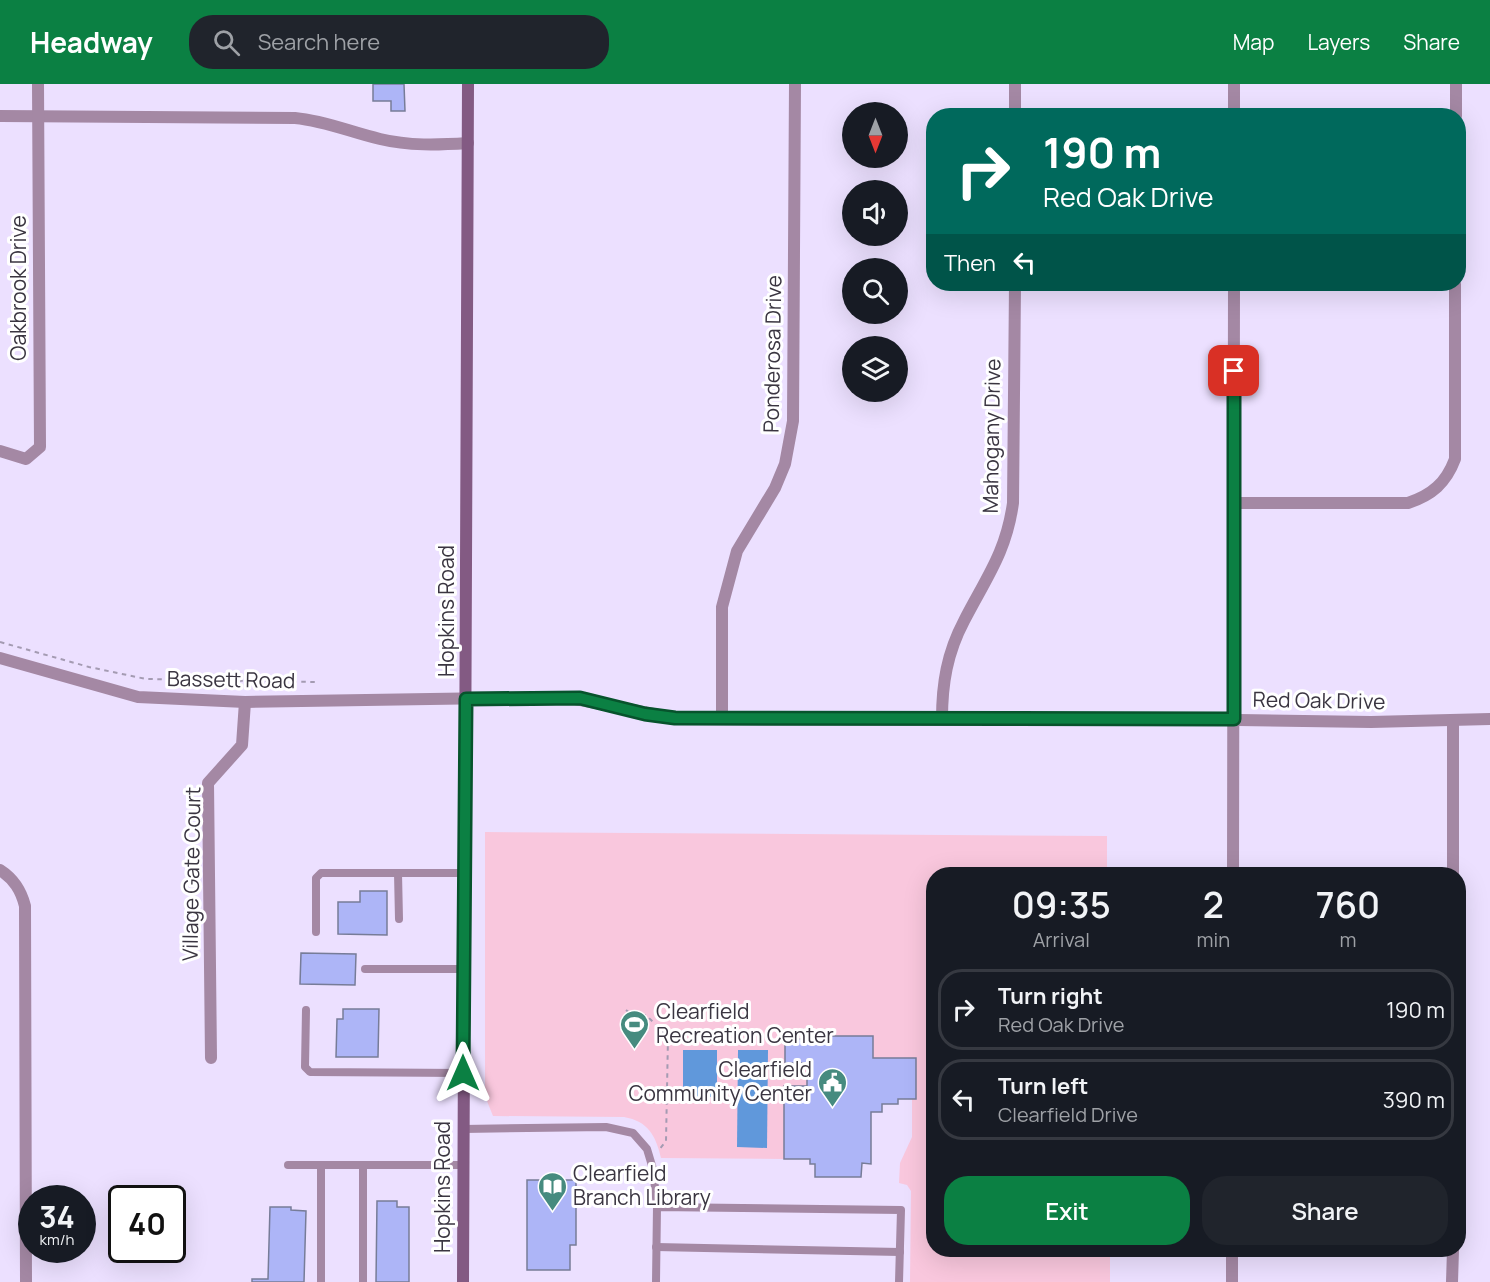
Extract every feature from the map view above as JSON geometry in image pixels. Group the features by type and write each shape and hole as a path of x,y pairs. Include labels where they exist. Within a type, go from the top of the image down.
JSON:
{"street":[{"name":"Oakbrook Drive","path":"0,451 26,459 40,447 38,84"},
{"name":"Hopkins Road","path":"463,1282 468,84"},
{"name":"Ponderosa Drive","path":"722,718 722,607 724,598 737,551 775,488 782,472 793,421 795,84"},
{"path":"1015,84 1015,108"},
{"path":"1234,84 1234,108"},
{"path":"1456,84 1456,108"},
{"path":"0,116 295,118 338,125 380,139 411,144 468,143"},
{"name":"Mahogany Drive","path":"942,719 942,685 951,653 963,623 995,567 1010,525 1013,503 1015,291"},
{"path":"1233,867 1234,291"},
{"path":"1233,503 1408,503 1423,498 1443,483 1455,459 1455,291"},
{"name":"Bassett Road","path":"0,658 138,697 245,702 466,699"},
{"name":"Red Oak Drive","path":"466,699 565,697 665,717 1234,719 1371,722 1490,719"},
{"name":"Village Gate Court","path":"211,1058 208,783 242,745 245,702"},
{"path":"1453,720 1453,867"},
{"path":"0,870 14,881 25,906 26,1282"},
{"path":"1232,1257 1232,1282"},
{"path":"1452,1282 1453,1257"}],"lane":[{"path":"316,932 316,878 321,873 465,873"},
{"path":"398,873 399,919"},
{"path":"365,969 464,969"},
{"path":"306,1010 305,1067 310,1072 463,1073"},
{"path":"463,1129 606,1127 633,1133 647,1149 653,1169 657,1207 656,1282"},
{"path":"288,1165 463,1165"},
{"path":"321,1165 321,1282"},
{"path":"363,1165 363,1282"},
{"path":"657,1207 901,1210 899,1282"},
{"path":"657,1247 900,1252"}],"path":[{"path":"0,642 89,667 146,679 315,682"},
{"path":"626,1010 635,1017 646,1015 668,1037 666,1141 659,1150"}],"shaded area":[{"name":"Clearfield Recreation Center","path":"485,832 1107,836 1107,867 926,867 926,1257 1110,1257 1110,1282 910,1282 911,1191 907,1185 899,1183 900,1163 912,1137 912,1099 916,1099 916,1058 873,1058 873,1036 810,1036 809,1039 785,1039 785,1063 807,1063 807,1086 784,1087 784,1159 661,1158 650,1131 632,1119 624,1117 493,1116 485,1096"}],"water":[{"path":"683,1050 717,1050 717,1097 683,1097"},
{"path":"738,1050 768,1050 767,1148 737,1147"}],"building":[{"path":"373,84 404,84 405,111 391,111 391,101 373,101"},
{"path":"360,891 387,891 387,935 338,934 338,902 360,902"},
{"path":"301,953 356,954 355,985 300,984"},
{"path":"343,1009 379,1009 378,1057 336,1057 337,1019 343,1019"},
{"name":"Clearfield Community Center","path":"809,1036 873,1036 873,1058 916,1058 916,1099 898,1099 898,1104 882,1104 882,1112 871,1112 871,1164 862,1163 861,1177 815,1177 815,1164 810,1164 810,1159 784,1159 784,1086 807,1086 807,1063 785,1063 785,1039 809,1039"},
{"name":"Clearfield Branch Library","path":"527,1180 576,1180 576,1245 570,1245 570,1270 527,1270"},
{"path":"377,1201 397,1201 397,1207 409,1207 409,1282 376,1282"},
{"path":"270,1207 291,1207 291,1210 306,1211 304,1282 252,1282 252,1279 268,1279"}],"place":[{"name":"Clearfield Recreation Center","path":"635,1050"},
{"name":"Clearfield Community Center","path":"833,1108"},
{"name":"Clearfield Branch Library","path":"552,1212"}],"route":[{"path":"463,1073 466,699 580,698 645,714 675,718 1234,719 1234,371"}]}
